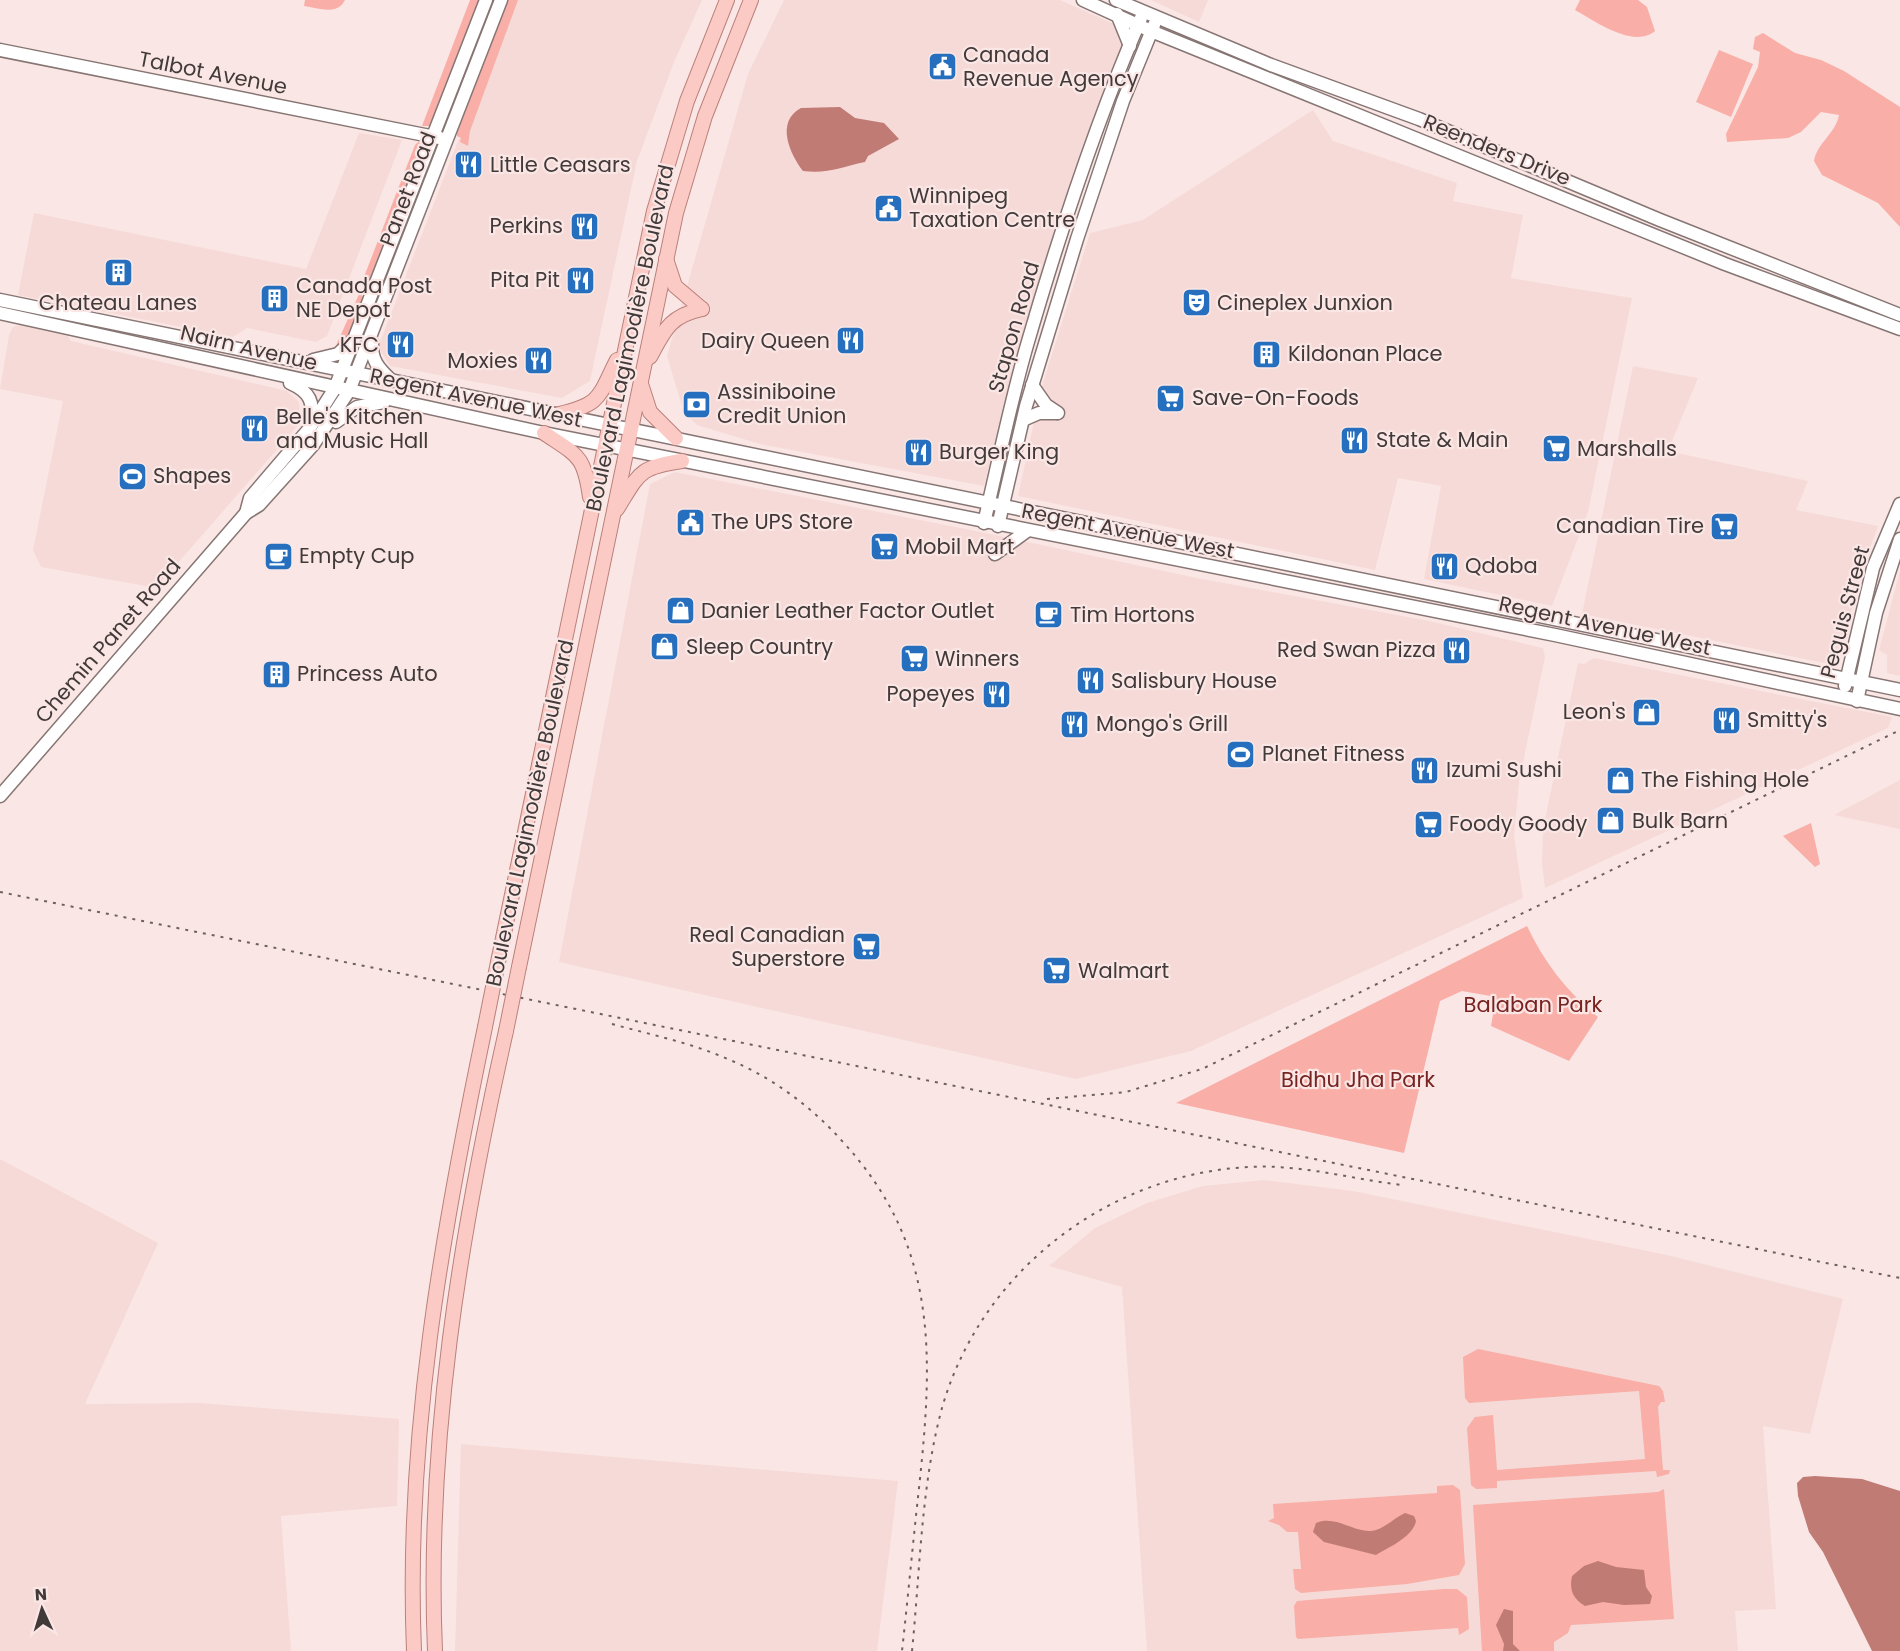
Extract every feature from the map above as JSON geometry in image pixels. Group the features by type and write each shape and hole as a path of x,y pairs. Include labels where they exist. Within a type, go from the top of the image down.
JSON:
{"main road":[{"name":"Boulevard Lagimodière Boulevard","path":"414,1651 411,1595 417,1449 426,1359 444,1231 604,446 662,182 687,101 727,0"},
{"name":"Boulevard Lagimodière Boulevard","path":"435,1651 437,1478 445,1372 464,1238 665,258 681,193 705,116 751,0"},
{"path":"665,258 675,286 702,309 686,312 671,322 641,376 650,412 676,438"},
{"path":"559,414 583,409 598,398 626,342"},
{"path":"544,434 577,455 582,462 586,469 592,508"},
{"path":"612,519 642,471 654,466 682,461"}],"street":[{"name":"Panet Road","path":"335,388 486,0"},
{"name":"Panet Road","path":"350,391 501,0"},
{"name":"Reenders Drive","path":"1083,0 1117,14 1158,19 1271,66 1419,119 1660,220 1900,315"},
{"name":"Reenders Drive","path":"1116,0 1142,18 1151,31 1745,272 1900,329"},
{"path":"1117,14 1130,46"},
{"name":"Stapon Road","path":"984,523 1027,345 1109,96 1142,18"},
{"name":"Stapon Road","path":"998,526 1032,385 1077,239 1123,101 1158,19"},
{"name":"Talbot Avenue","path":"0,50 417,135 446,145"},
{"path":"1062,234 1077,239"},
{"name":"Nairn Avenue","path":"0,300 227,363 350,391"},
{"name":"Nairn Avenue","path":"0,313 230,348 357,374"},
{"path":"302,362 338,354 358,332"},
{"path":"372,334 371,355 376,366 392,381"},
{"path":"1027,345 1044,350"},
{"path":"227,363 230,348"},
{"path":"265,371 304,390 312,409 309,429"},
{"name":"Regent Avenue West","path":"357,374 989,501 1308,570 1900,690"},
{"path":"1023,420 1039,413 1058,413 1046,405 1032,385"},
{"name":"Chemin Panet Road","path":"0,796 246,513 259,505 271,483 335,388"},
{"name":"Regent Avenue West","path":"350,391 544,434 998,526 1368,597 1900,709"},
{"name":"Chemin Panet Road","path":"271,483 296,465 330,423 350,391"},
{"path":"296,465 346,412 369,404 393,401"},
{"path":"856,497 860,476"},
{"name":"Peguis Street","path":"1843,698 1873,568 1900,504"},
{"path":"994,554 1026,531"},
{"name":"Peguis Street","path":"1857,701 1876,613 1900,538"},
{"path":"1260,577 1283,563"},
{"path":"1284,582 1294,574 1308,570"},
{"path":"1368,597 1381,584"},
{"path":"1401,588 1417,608"},
{"path":"1435,611 1437,596"}],"shaded area":[{"path":"513,0 702,0 674,62 637,161 590,381 562,398 390,366 378,347"},
{"name":"Winnipeg Taxation Centre","path":"784,0 1060,0 1121,27 1130,43 1011,382 984,486 760,444 697,425 684,413 667,356 748,74"},
{"path":"1151,0 1208,0 1199,22"},
{"path":"840,107 855,118 884,123 899,139 868,156 865,162 827,171 803,171 787,138 789,121 793,114 801,108"},
{"path":"1313,110 1333,141 1457,183 1453,201 1523,215 1511,278 1632,298 1588,512 1552,606 1424,579 1441,486 1398,478 1375,570 1018,496 1041,389 1090,233 1143,220"},
{"path":"359,133 402,140 327,336 316,342 247,328 233,337 18,295 34,213 306,269"},
{"path":"20,325 68,336 71,341 287,391 299,402 300,423 156,588 41,567 33,550 63,401 0,389 9,335 13,327"},
{"path":"1633,366 1698,378 1668,451 1808,481 1796,510 1878,526 1860,575 1841,656 1829,664 1582,614"},
{"path":"675,472 976,531 1197,578 1429,621 1543,648 1545,657 1519,782 1514,835 1523,898 1191,1051 1076,1079 559,962 650,484"},
{"path":"1900,571 1900,676 1887,673 1887,655 1879,650"},
{"path":"1594,658 1892,717 1888,728 1545,888 1542,864 1543,828 1578,663 1584,664"},
{"path":"1900,780 1900,829 1834,815"},
{"path":"0,1159 158,1243 85,1404 200,1403 399,1419 397,1506 281,1516 291,1651 0,1651"},
{"path":"1264,1180 1353,1191 1667,1255 1843,1299 1810,1434 1763,1426 1776,1609 1735,1611 1738,1651 1147,1651 1122,1287 1049,1266 1095,1228 1147,1203 1203,1186"},
{"path":"461,1444 898,1481 877,1651 455,1651"},
{"path":"1803,1477 1862,1479 1900,1491 1900,1651 1872,1651 1823,1552 1809,1532 1798,1496 1797,1483"},
{"path":"1405,1513 1414,1516 1416,1521 1414,1527 1400,1541 1376,1555 1324,1542 1313,1532 1316,1523 1323,1521 1337,1522 1371,1531"},
{"path":"1598,1561 1616,1567 1644,1570 1646,1587 1652,1596 1650,1604 1624,1605 1603,1602 1585,1606 1581,1603 1573,1594 1572,1576 1584,1566"},
{"path":"1504,1609 1513,1611 1513,1644 1520,1651 1503,1651 1504,1644 1496,1625"}],"green space":[{"path":"305,0 345,0 337,8 327,10 304,6"},
{"path":"470,0 481,0 430,126 422,126"},
{"path":"508,0 518,0 470,131 468,146 460,142 461,138 457,136 457,132"},
{"path":"1580,0 1638,0 1647,7 1655,31 1646,36 1636,37 1614,31 1575,10"},
{"path":"1763,33 1795,53 1821,60 1844,71 1900,107 1900,227 1878,203 1822,175 1814,161 1839,115 1821,112 1801,132 1788,138 1727,142 1726,134 1758,67 1760,52 1753,49 1755,37"},
{"path":"1719,50 1753,64 1731,117 1696,102"},
{"path":"418,142 425,145 369,293 362,282"},
{"path":"360,292 364,299 353,335 334,350"},
{"path":"1811,823 1820,864 1815,867 1783,836"},
{"name":"Bidhu Jha Park","path":"1527,926 1557,976 1598,1017 1569,1061 1491,1026 1496,997 1462,991 1440,1001 1404,1153 1176,1103"},
{"path":"1478,1349 1659,1386 1663,1391 1665,1402 1661,1402 1658,1407 1663,1470 1670,1470 1669,1474 1657,1477 1656,1471 1497,1481 1497,1488 1476,1489 1471,1485 1467,1428 1475,1417 1493,1415 1497,1470 1645,1459 1639,1391 1469,1403 1465,1398 1463,1357"},
{"path":"1453,1485 1460,1490 1465,1564 1459,1575 1407,1584 1301,1593 1295,1589 1293,1569 1301,1569 1298,1532 1287,1532 1279,1525 1268,1521 1274,1518 1273,1504 1437,1493 1437,1486"},
{"path":"1664,1489 1674,1619 1571,1625 1568,1633 1554,1642 1554,1651 1482,1651 1473,1505 1658,1492"},
{"path":"1457,1589 1467,1597 1469,1629 1459,1635 1458,1628 1298,1639 1296,1637 1294,1606 1297,1601"}],"railway":[{"path":"1047,1099 1126,1092 1202,1069 1900,730"},
{"path":"0,892 1900,1278"},
{"path":"612,1024 716,1054 761,1075 791,1095 805,1105 843,1142 874,1181 897,1222 913,1263 922,1305 927,1393 902,1651"},
{"path":"912,1651 925,1498 942,1408 961,1359 987,1314 1019,1273 1057,1239 1100,1210 1147,1188 1197,1174 1249,1167 1288,1168 1402,1185"}],"place":[{"name":"Canada Revenue Agency","path":"942,67"},
{"name":"Little Ceasars","path":"469,165"},
{"name":"Winnipeg Taxation Centre","path":"888,208"},
{"name":"Perkins","path":"584,226"},
{"name":"Chateau Lanes","path":"118,272"},
{"name":"Pita Pit","path":"581,280"},
{"name":"Canada Post NE Depot","path":"275,298"},
{"name":"Cineplex Junxion","path":"1196,303"},
{"name":"Dairy Queen","path":"851,341"},
{"name":"KFC","path":"400,345"},
{"name":"Kildonan Place","path":"1267,354"},
{"name":"Moxies","path":"539,361"},
{"name":"Save-On-Foods","path":"1171,398"},
{"name":"Assiniboine Credit Union","path":"696,404"},
{"name":"Belle's Kitchen and Music Hall","path":"255,429"},
{"name":"State & Main","path":"1355,440"},
{"name":"Marshalls","path":"1556,449"},
{"name":"Burger King","path":"918,452"},
{"name":"Shapes","path":"132,476"},
{"name":"The UPS Store","path":"690,522"},
{"name":"Canadian Tire","path":"1725,526"},
{"name":"Mobil Mart","path":"884,547"},
{"name":"Empty Cup","path":"278,556"},
{"name":"Qdoba","path":"1444,566"},
{"name":"Danier Leather Factor Outlet","path":"680,611"},
{"name":"Tim Hortons","path":"1049,615"},
{"name":"Sleep Country","path":"665,647"},
{"name":"Red Swan Pizza","path":"1457,650"},
{"name":"Winners","path":"914,659"},
{"name":"Princess Auto","path":"276,674"},
{"name":"Salisbury House","path":"1090,681"},
{"name":"Popeyes","path":"996,694"},
{"name":"Leon's","path":"1647,712"},
{"name":"Smitty's","path":"1726,720"},
{"name":"Mongo's Grill","path":"1075,724"},
{"name":"Planet Fitness","path":"1241,754"},
{"name":"Izumi Sushi","path":"1425,770"},
{"name":"The Fishing Hole","path":"1620,780"},
{"name":"Bulk Barn","path":"1611,821"},
{"name":"Foody Goody","path":"1428,824"},
{"name":"Real Canadian Superstore","path":"866,947"},
{"name":"Walmart","path":"1057,971"}],"park label":[{"name":"Balaban Park","path":"1533,1005"}]}
